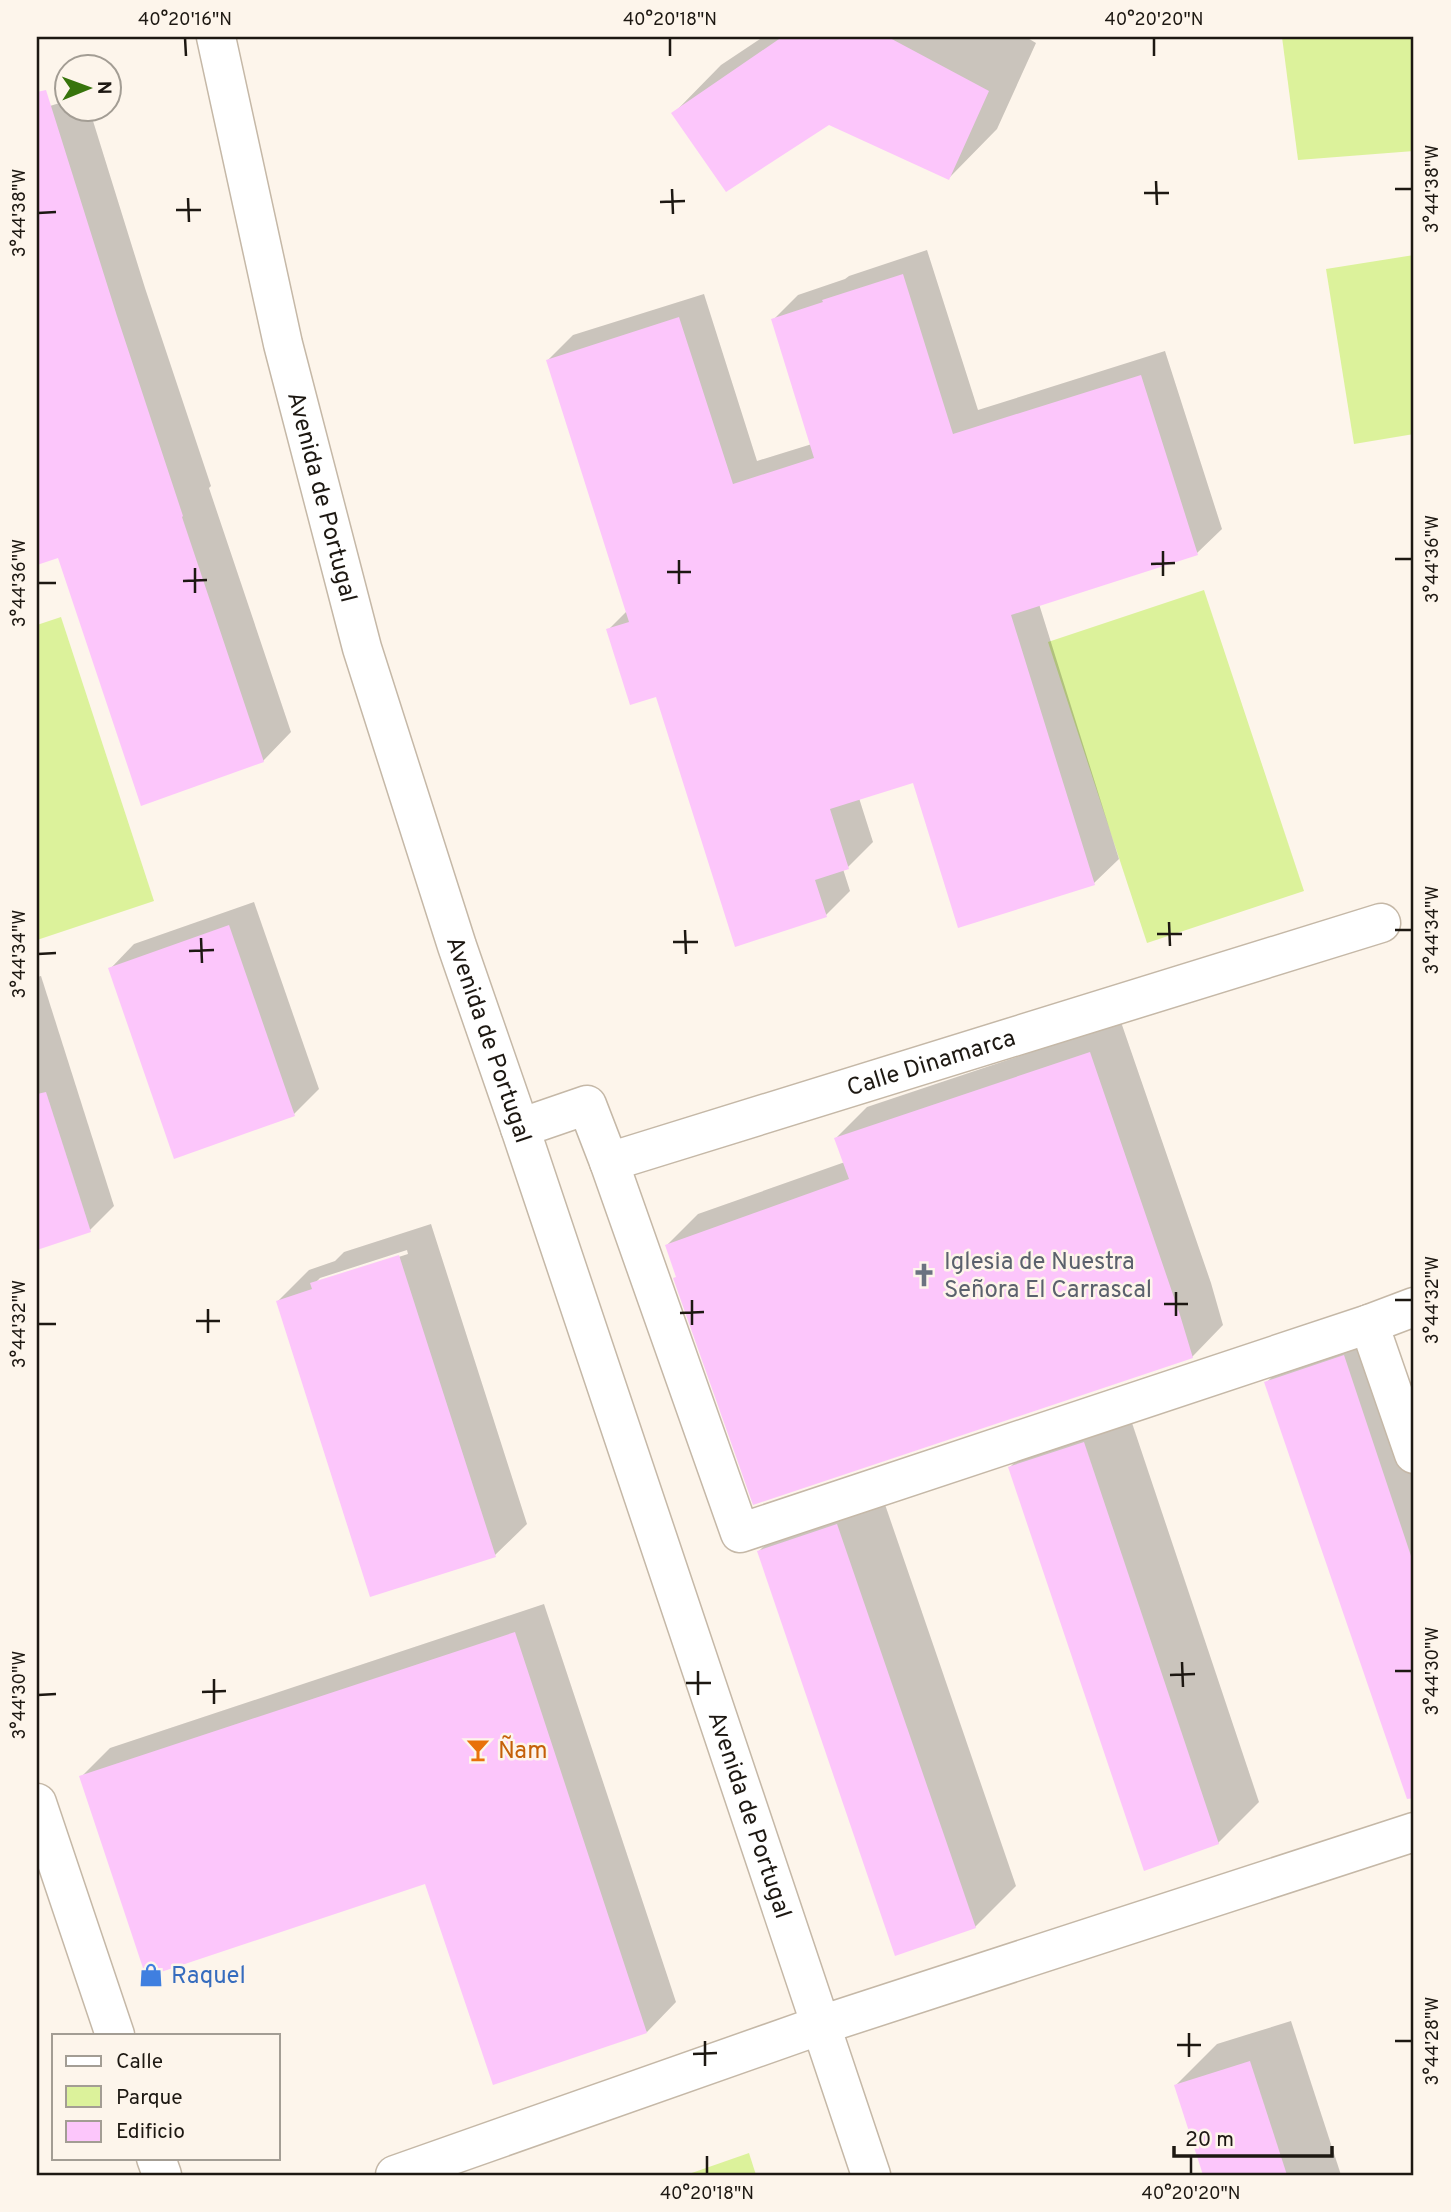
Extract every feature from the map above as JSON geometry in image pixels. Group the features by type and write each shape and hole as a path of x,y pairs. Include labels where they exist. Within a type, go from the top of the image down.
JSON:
{"street":[{"name":"Avenida de Portugal","path":"216,37 283,344 362,648 457,946 871,2175"},
{"name":"Calle Dinamarca","path":"609,1162 1381,923"},
{"path":"520,1128 587,1105 740,1533 1414,1307"},
{"path":"1369,1324 1414,1454"},
{"path":"37,1803 115,2034"},
{"path":"395,2175 821,2025 1414,1832"}],"green space":[{"path":"1282,37 1414,37 1414,151 1298,160"},
{"path":"1414,255 1414,434 1354,444 1326,269"},
{"path":"1204,590 1304,891 1147,943 1048,642"},
{"path":"61,617 154,901 37,940 37,625"},
{"path":"749,2153 756,2175 686,2175"}],"building":[{"path":"782,37 888,37 989,91 949,180 829,125 726,192 671,113"},
{"path":"46,90 52,109 52,122 56,122 182,517 264,762 141,806 58,558 37,565 37,92"},
{"path":"903,274 953,434 1141,375 1198,555 1011,615 1095,885 958,928 913,783 830,809 849,869 815,880 827,917 735,947 656,697 630,705 606,629 629,622 546,360 679,317 733,484 814,458 771,319"},
{"path":"229,925 295,1116 174,1159 108,968"},
{"name":"Iglesia de Nuestra Señora El Carrascal","path":"1090,1052 1193,1358 753,1505 673,1278 676,1277 665,1245 849,1179 834,1138"},
{"path":"46,1092 91,1232 37,1250 37,1094"},
{"path":"399,1255 496,1557 370,1597 276,1301 312,1289 310,1283"},
{"path":"1344,1355 1414,1565 1414,1798 1407,1799 1264,1382"},
{"path":"1084,1442 1219,1844 1144,1871 1008,1467"},
{"path":"837,1524 976,1928 895,1956 757,1551"},
{"path":"515,1632 647,2033 493,2085 425,1884 146,1977 79,1776"},
{"path":"1250,2061 1287,2175 1203,2175 1174,2085"}],"place":[{"name":"Iglesia de Nuestra Señora El Carrascal","path":"924,1275"},
{"name":"Ñam","path":"478,1750"},
{"name":"Raquel","path":"151,1975"}]}
